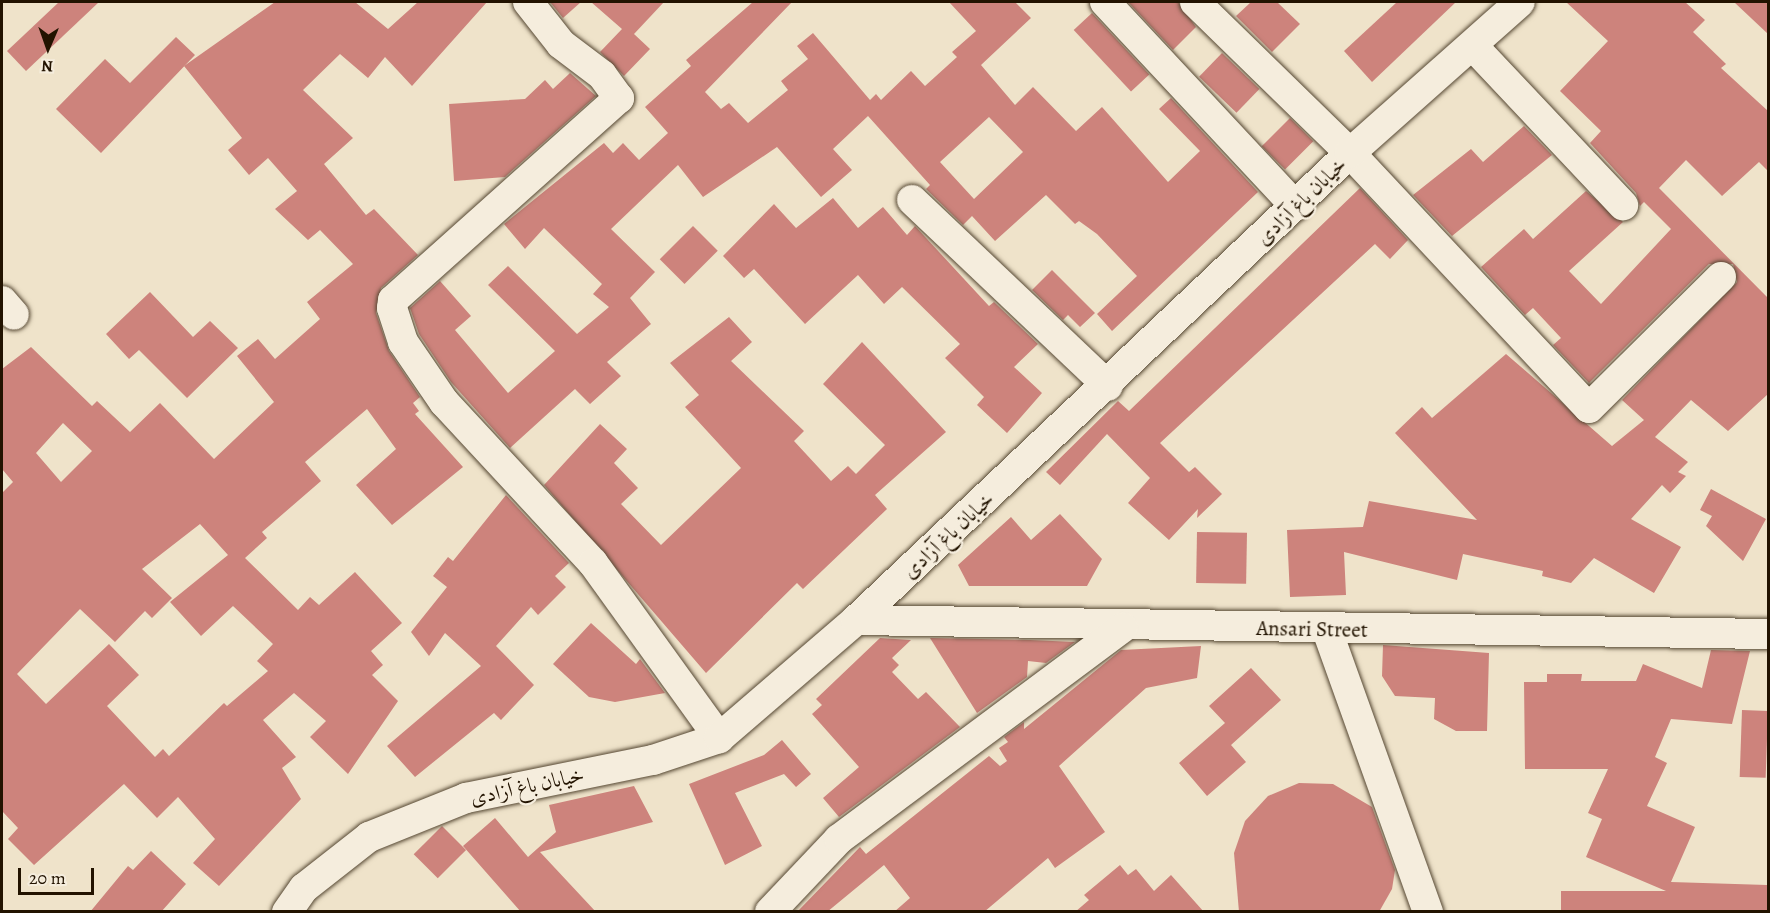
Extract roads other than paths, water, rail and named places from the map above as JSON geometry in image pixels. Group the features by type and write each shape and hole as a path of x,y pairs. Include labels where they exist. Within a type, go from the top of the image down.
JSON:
{"street":[{"path":"528,2 561,44 602,75 619,98 393,300 392,308 403,342 444,402 593,563 719,738"},
{"path":"1105,2 1295,206"},
{"path":"1196,2 1350,153 1589,408 1721,278"},
{"name":"خیابان باغ آزادی","path":"287,912 304,888 369,837 466,798 653,760 719,738 856,620 1108,386 1350,153 1520,2"},
{"path":"1473,46 1623,205"},
{"path":"912,200 1108,386"},
{"name":"Ansari Street","path":"856,620 1123,627 1768,634"},
{"path":"770,912 839,839 1123,627"},
{"path":"1327,630 1428,912"}]}
